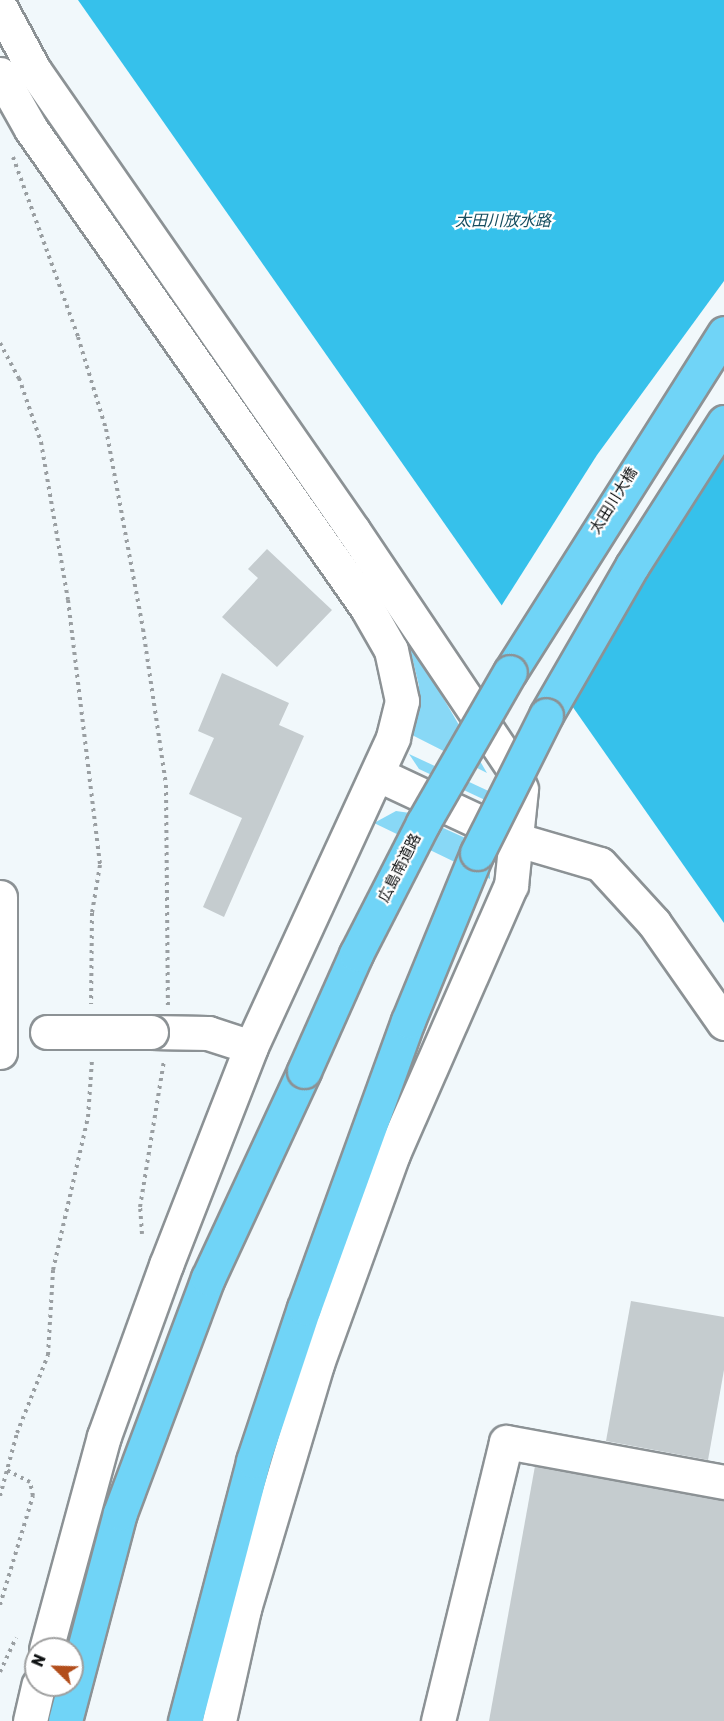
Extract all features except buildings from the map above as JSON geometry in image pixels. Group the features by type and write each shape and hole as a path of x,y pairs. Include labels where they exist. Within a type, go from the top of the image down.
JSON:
{"highway":[{"name":"太田川大橋","path":"510,672 724,333"},
{"path":"185,1721 253,1461 304,1308 408,1021 477,853 546,715 632,566 724,422"},
{"name":"広島南道路","path":"65,1721 100,1576 137,1468 208,1278 356,954 423,823 510,672"}],"street":[{"path":"0,7 34,70 91,156 514,770 521,789 518,840 511,885 393,1154 317,1364 244,1609 219,1721"},
{"path":"0,74 31,129 367,608 391,650 402,701 393,738 251,1047 104,1436 49,1637"},
{"path":"377,774 518,840 600,864 654,923 724,1023"},
{"path":"0,897 0,1039 47,1032 208,1033 251,1047"},
{"path":"438,1721 506,1442 724,1482"},
{"path":"30,1721 35,1697"}],"path":[{"path":"8,146 78,338 106,429 143,629 166,785 159,1032 140,1207 142,1234"},
{"path":"0,343 19,378 41,442 68,600 100,865 92,913 91,1009"},
{"path":"0,1496 5,1469 48,1355 53,1270 88,1117 92,1056"},
{"path":"0,1605 33,1496 30,1482 5,1469"},
{"path":"0,1672 20,1629"}],"shaded area":[{"path":"407,636 487,773 412,735 419,686"},
{"path":"409,754 495,794 502,808 419,769"},
{"path":"396,811 410,813 472,841 490,859 490,879 374,823"}],"water":[{"name":"太田川放水路","path":"78,0 724,0 724,923"}],"pier":[{"path":"724,281 724,444 564,700 500,608 597,455"}]}
